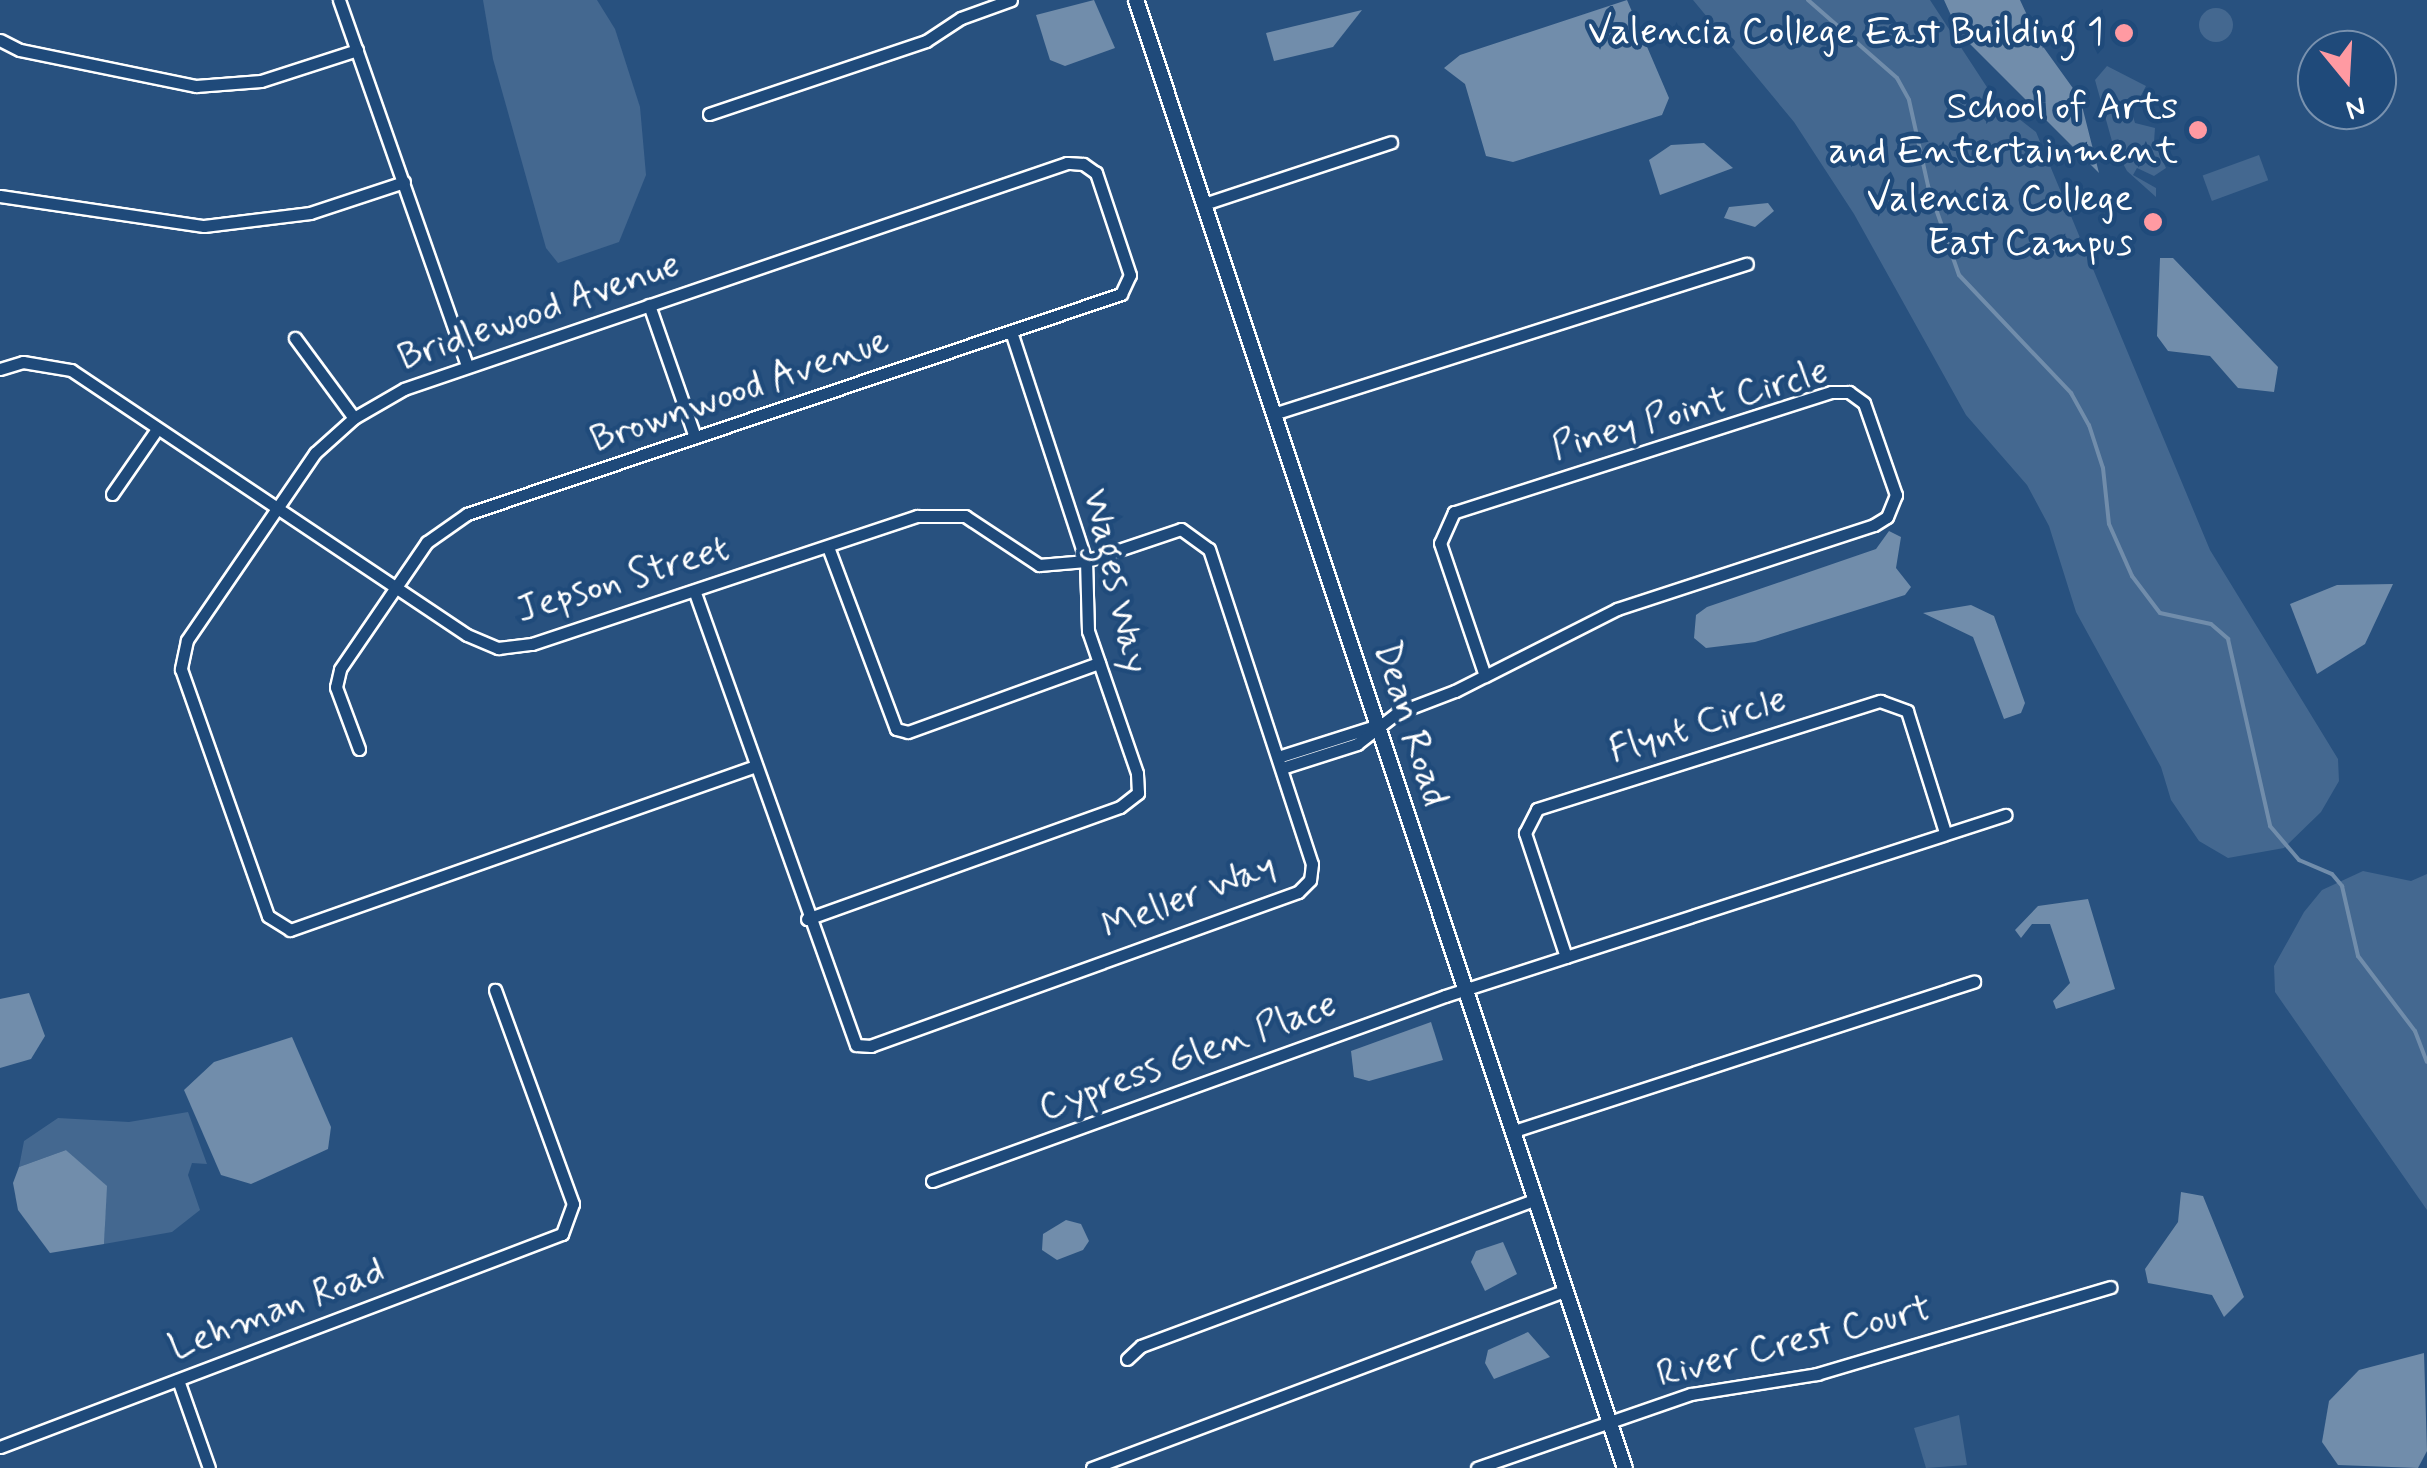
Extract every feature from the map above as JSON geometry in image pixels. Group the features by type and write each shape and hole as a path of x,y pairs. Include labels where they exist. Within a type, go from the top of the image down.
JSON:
{"main road":[{"name":"Dean Road","path":"1136,0 1625,1468"}],"street":[{"path":"339,0 466,363"},
{"path":"709,114 926,42 973,12 1011,0"},
{"path":"0,40 20,50 196,86 261,81 356,50"},
{"path":"1204,204 1391,142"},
{"name":"Bridlewood Avenue","path":"754,767 290,930 276,924 181,669 186,640 315,453 354,418 466,363 1067,163 1096,173 1129,287"},
{"path":"0,196 204,226 310,214 404,182"},
{"path":"1274,414 1747,264"},
{"name":"Brownwood Avenue","path":"359,749 336,687 340,669 392,586 427,542 467,514 1011,332 1129,287"},
{"path":"649,305 695,437"},
{"name":"Wages Way","path":"807,919 1120,807 1138,792 1088,631 1086,561 1011,332"},
{"path":"295,338 354,418"},
{"name":"Jepson Street","path":"0,369 23,362 71,370 392,586 498,648 532,644 917,516 965,516 1038,565 1086,561 1182,529 1198,536"},
{"name":"Piney Point Circle","path":"1280,762 1357,744 1376,726 1485,676 1617,609 1887,517 1896,495 1864,403 1849,392 1831,392 1454,512 1440,544 1485,676"},
{"path":"112,494 157,429"},
{"name":"Meller Way","path":"807,919 856,1045 871,1046 1298,892 1310,880 1312,864 1210,549 1198,536"},
{"path":"828,547 896,729 908,732 1099,663"},
{"path":"694,592 807,919"},
{"name":"Flynt Circle","path":"1566,957 1526,833 1536,808 1880,701 1907,711 1944,832"},
{"name":"Cypress Glen Place","path":"932,1181 1464,990 2005,814"},
{"path":"1511,1132 1974,982"},
{"name":"Lehman Road","path":"0,1447 551,1240 570,1224 569,1192 495,990"},
{"path":"1127,1359 1142,1346 1534,1200"},
{"name":"River Crest Court","path":"1477,1468 1607,1421 1727,1386 1817,1374 2110,1287"},
{"path":"1092,1468 1564,1292"},
{"path":"178,1380 209,1468"}],"shaded area":[{"path":"483,0 597,0 615,29 640,107 646,175 619,242 558,263 546,248 493,59"},
{"path":"1094,0 1115,48 1065,66 1050,60 1036,15"},
{"path":"1627,0 1669,98 1662,115 1513,162 1486,156 1465,84 1444,68 1460,55"},
{"path":"1693,0 1930,0 1996,101 2036,132 2210,550 2338,759 2339,781 2321,812 2284,848 2228,858 2199,841 2171,800 2161,767 2076,612 2049,526 2027,485 1966,415 1854,214 1794,122"},
{"path":"1944,0 2020,0 2039,41 2080,98 2099,173 1959,33"},
{"path":"2216,8 2228,13 2233,25 2228,37 2216,42 2204,37 2199,25 2204,13"},
{"path":"1362,10 1333,47 1274,61 1266,33"},
{"path":"2107,66 2146,86 2132,113 2135,123 2155,128 2154,142 2166,168 2154,176 2137,168 2133,175 2156,188 2156,197 2127,171 2113,145 2095,80"},
{"path":"1704,143 1733,168 1660,195 1649,160 1671,145"},
{"path":"2259,155 2268,180 2212,201 2203,176"},
{"path":"1768,203 1774,211 1755,227 1724,218 1729,207"},
{"path":"2160,258 2173,258 2278,367 2274,392 2238,388 2210,356 2168,351 2157,336"},
{"path":"1889,531 1901,537 1896,568 1911,587 1905,595 1755,642 1706,648 1694,638 1696,615 1707,607 1876,549"},
{"path":"2393,584 2365,644 2317,674 2290,604 2337,585"},
{"path":"1971,605 1994,616 2025,703 2021,713 2004,719 1973,637 1923,613"},
{"path":"2363,871 2411,881 2427,874 2427,1210 2275,992 2274,966 2304,912 2322,890"},
{"path":"2088,899 2115,989 2056,1009 2053,1001 2070,983 2050,924 2032,924 2021,938 2015,930 2038,906"},
{"path":"29,993 45,1036 31,1059 0,1068 0,999"},
{"path":"1431,1022 1443,1060 1369,1081 1354,1077 1351,1051"},
{"path":"292,1037 331,1127 328,1149 251,1184 221,1175 184,1090 214,1062"},
{"path":"188,1112 207,1164 192,1163 188,1175 200,1210 172,1232 104,1244 106,1186 66,1150 19,1167 24,1141 58,1118 129,1122"},
{"path":"66,1150 107,1186 104,1244 50,1253 18,1210 13,1183 19,1167"},
{"path":"2181,1192 2203,1196 2244,1297 2224,1317 2212,1295 2148,1283 2145,1269 2178,1222"},
{"path":"1066,1220 1081,1224 1089,1241 1083,1250 1057,1260 1042,1250 1043,1234"},
{"path":"1503,1242 1517,1274 1485,1291 1471,1262 1476,1251"},
{"path":"1528,1332 1550,1357 1494,1379 1485,1363 1488,1350"},
{"path":"2424,1353 2427,1451 2418,1468 2338,1465 2322,1442 2329,1401 2359,1370"},
{"path":"1959,1415 1967,1465 1926,1468 1914,1428"}],"waterway":[{"path":"1808,0 1897,78 1909,100 1928,186 1959,275 2071,393 2089,425 2103,468 2109,524 2132,576 2160,613 2211,624 2228,639 2270,826 2299,860 2332,874 2342,886 2358,956 2415,1031 2427,1062"}],"place":[{"name":"Valencia College East Building 1","path":"2124,33"},
{"name":"School of Arts and Entertainment","path":"2198,130"},
{"name":"Valencia College East Campus","path":"2153,222"}]}
